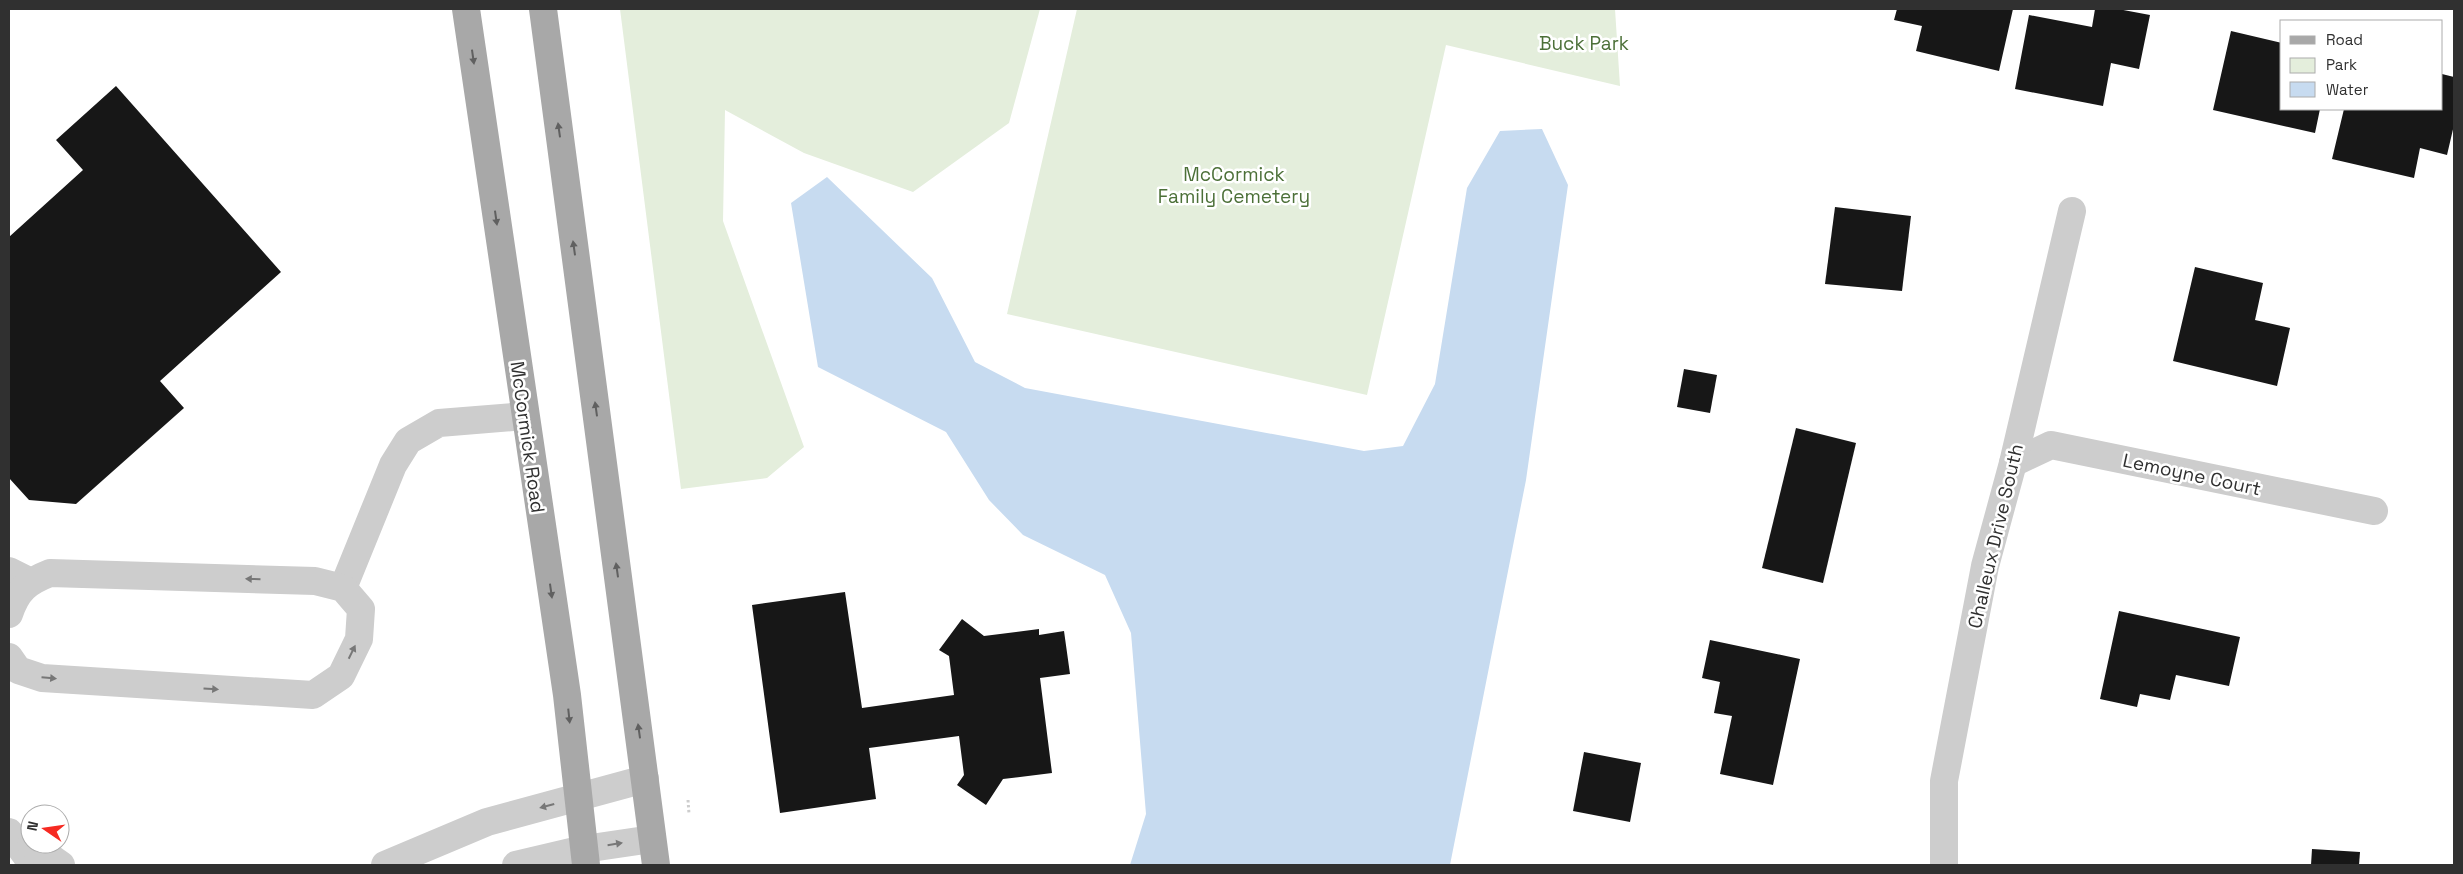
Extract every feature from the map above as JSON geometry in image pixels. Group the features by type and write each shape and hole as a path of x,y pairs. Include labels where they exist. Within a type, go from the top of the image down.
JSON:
{"main road":[{"name":"McCormick Road","path":"466,9 566,695 585,857"},
{"path":"533,9 546,38"},
{"path":"543,9 656,865"}],"street":[{"name":"Challeux Drive South","path":"1944,865 1944,781 1985,566 2013,463 2072,211"},
{"path":"343,588 393,465 408,441 439,423 525,416"},
{"name":"Lemoyne Court","path":"2013,463 2052,445 2374,511"},
{"path":"9,614 19,576 50,573 315,581 343,588 361,609 359,639 341,676 313,695 42,678 12,665"},
{"path":"385,865 488,822 645,780"},
{"path":"9,831 20,838"},
{"path":"9,831 33,865"},
{"path":"516,865 585,857 652,839"},
{"path":"45,854 62,865"}],"path":[{"path":"688,800 689,814"}],"green space":[{"path":"620,9 1040,9 1009,123 913,192 804,153 725,110 723,221 804,447 767,478 681,489"},
{"name":"McCormick Family Cemetery","path":"1077,9 1615,9 1620,86 1446,45 1367,395 1007,314"}],"water":[{"path":"1542,129 1568,185 1526,480 1450,865 1130,865 1146,814 1131,633 1105,575 1023,535 989,500 946,432 818,367 791,203 827,177 932,278 975,362 1025,388 1364,451 1403,446 1435,384 1467,188 1500,131"}],"building":[{"path":"1897,9 2013,9 1999,71 1916,51 1922,26 1894,20"},
{"path":"2095,9 2118,9 2150,15 2139,69 2111,63 2103,106 2015,89 2029,15 2092,27"},
{"path":"2231,31 2280,43 2280,110 2320,110 2315,133 2213,110"},
{"path":"2443,74 2454,77 2454,125 2447,155 2420,148 2414,178 2332,159 2344,110 2443,110"},
{"path":"116,86 281,272 160,381 184,408 76,504 29,500 9,478 9,237 83,170 56,140"},
{"path":"1835,207 1911,216 1902,291 1825,284"},
{"path":"2195,267 2263,283 2255,320 2290,328 2277,386 2173,361"},
{"path":"1684,369 1717,375 1710,413 1677,407"},
{"path":"1796,428 1856,443 1823,583 1762,568"},
{"path":"845,592 862,708 954,695 949,656 939,650 962,619 984,636 1039,629 1039,635 1064,631 1070,674 1040,678 1052,773 1003,779 986,805 957,785 964,775 959,736 869,748 876,799 780,813 752,605"},
{"path":"2119,611 2240,637 2229,686 2176,675 2170,700 2140,694 2137,707 2100,699"},
{"path":"1710,640 1800,659 1773,785 1720,774 1732,716 1714,713 1720,682 1702,678"},
{"path":"1584,752 1641,763 1630,822 1573,811"},
{"path":"2312,849 2360,852 2359,865 2311,865"}],"park label":[{"name":"Buck Park","path":"1584,43"}]}
